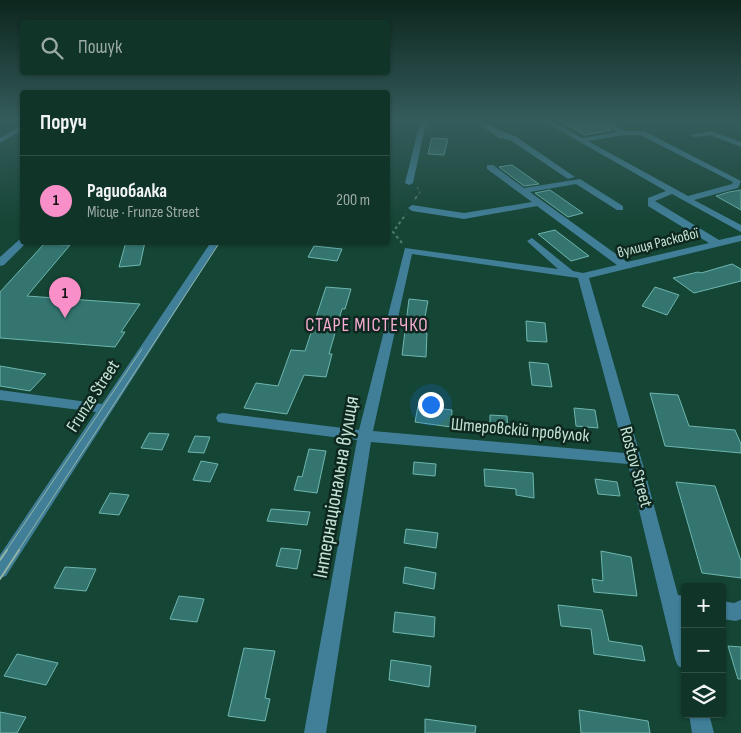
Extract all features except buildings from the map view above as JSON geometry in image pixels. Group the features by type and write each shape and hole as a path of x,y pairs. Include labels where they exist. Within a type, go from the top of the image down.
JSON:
{"street":[{"path":"409,183 415,156"},
{"path":"540,156 571,177"},
{"path":"610,156 741,229"},
{"path":"687,199 735,186 737,181 688,156"},
{"path":"490,167 625,266"},
{"path":"522,191 577,181 620,208"},
{"path":"672,191 651,200 651,204 718,244"},
{"path":"412,208 464,216 539,203"},
{"name":"вулиця Раскової","path":"577,276 741,238"},
{"path":"532,241 577,276"},
{"path":"0,263 20,244"},
{"name":"Frunze Street","path":"0,570 214,245"},
{"name":"Інтернаціональна вулиця","path":"315,733 365,436 408,250 577,276"},
{"name":"Rostov Street","path":"577,276 678,604 681,628"},
{"path":"0,395 107,409"},
{"name":"Штеровскій провулок","path":"223,418 365,436 634,459"},
{"path":"726,611 736,612 741,609"},
{"path":"700,718 703,733"}],"tram line":[{"path":"18,551 218,245"},
{"path":"6,551 142,349"},
{"path":"0,560 7,550"},
{"path":"0,579 19,550"}],"place":[{"name":"Радиобалка","path":"65,318"}],"district":[{"name":"СТАРЕ МІСТЕЧКО","path":"367,325"}]}
